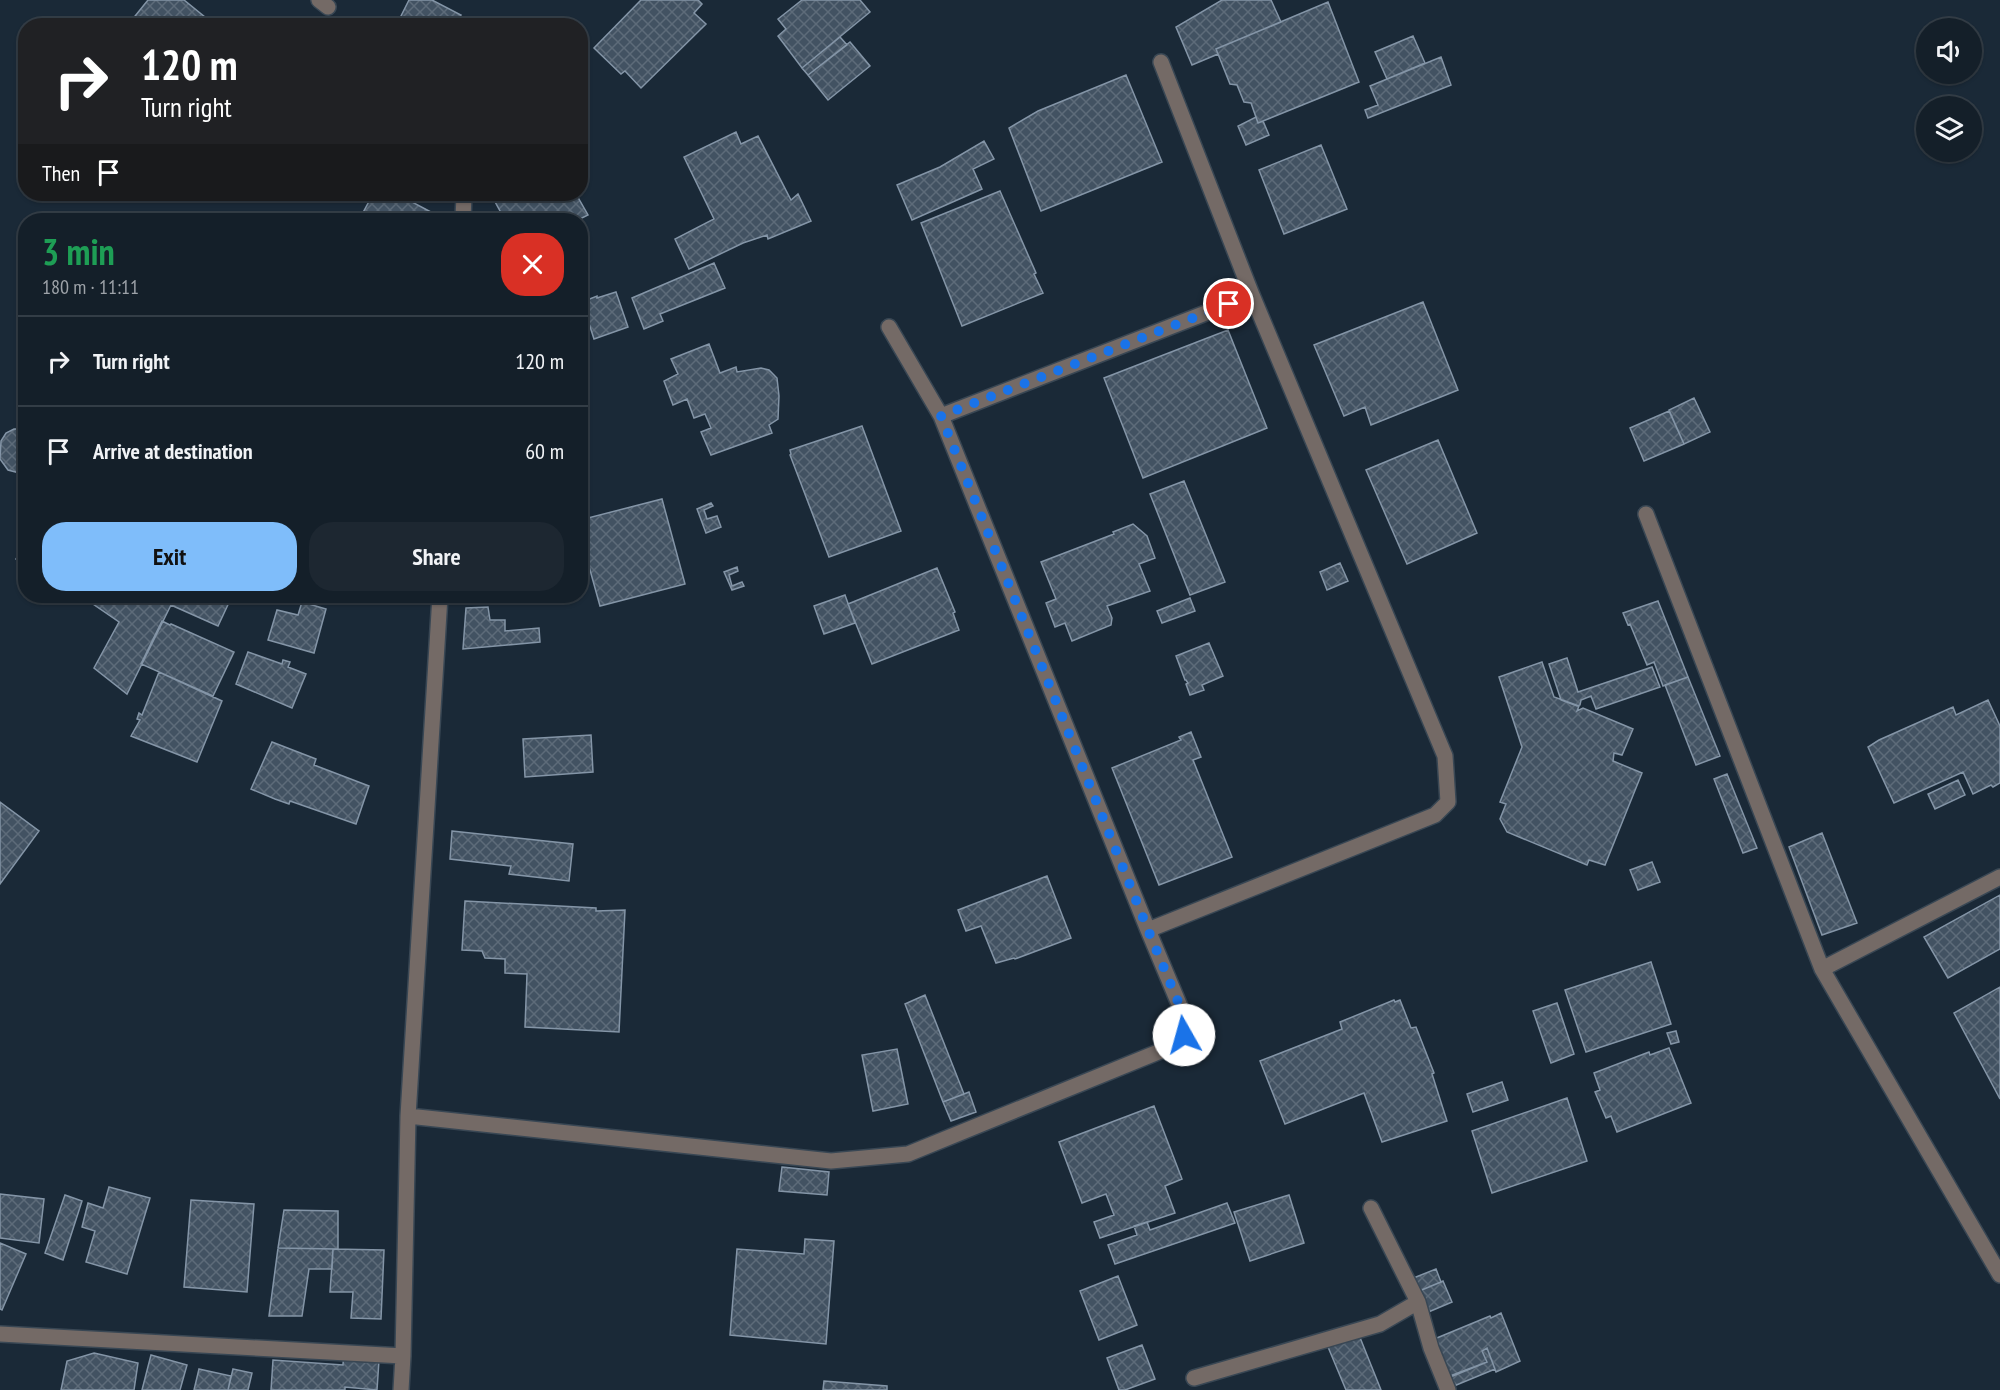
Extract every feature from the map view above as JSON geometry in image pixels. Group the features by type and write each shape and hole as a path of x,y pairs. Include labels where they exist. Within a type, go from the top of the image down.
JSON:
{"street":[{"path":"1148,930 1435,815 1448,802 1445,756 1252,295 1161,62"},
{"path":"941,416 1252,295"},
{"path":"408,1116 831,1161 908,1154 1173,1046 1184,1035 1184,1016 941,416 889,327"},
{"path":"1646,514 1822,969 2000,1275"},
{"path":"401,1390 408,1116 440,603"},
{"path":"1822,969 2000,877"},
{"path":"1371,1208 1418,1302 1431,1348 1448,1390"},
{"path":"1194,1378 1380,1324 1418,1302"},
{"path":"0,1334 403,1356"}],"building":[{"path":"148,0 184,0 206,18 133,18"},
{"path":"409,0 432,0 461,15 459,18 400,18"},
{"path":"641,0 698,0 702,4 694,13 706,24 641,88 625,71 621,74 594,48"},
{"path":"802,0 860,0 870,12 802,68 778,36 786,29 778,19"},
{"path":"1222,0 1271,0 1281,22 1216,49 1218,54 1192,65 1176,27"},
{"path":"1328,2 1359,82 1258,123 1251,103 1244,102 1237,85 1230,84 1216,49"},
{"path":"1413,36 1425,63 1387,79 1375,52"},
{"path":"840,37 847,45 808,75 802,68"},
{"path":"850,42 870,66 828,100 808,75"},
{"path":"1441,57 1451,85 1368,118 1365,110 1378,105 1370,86"},
{"path":"1126,75 1162,162 1041,211 1009,128 1038,111"},
{"path":"1256,117 1258,123 1263,121 1269,135 1246,145 1238,126"},
{"path":"736,132 741,144 758,136 791,200 798,194 811,221 768,239 767,235 743,243 689,269 675,239 714,219 684,157"},
{"path":"984,141 994,159 973,169 982,189 912,220 897,185 940,167"},
{"path":"1321,145 1347,209 1284,234 1259,170"},
{"path":"1000,191 1043,293 962,326 921,223"},
{"path":"369,201 410,201 433,213 363,213"},
{"path":"495,201 580,201 587,213 501,213"},
{"path":"714,263 725,288 660,314 663,321 644,329 632,298"},
{"path":"616,292 628,327 594,339 588,320 588,300 597,296 597,298"},
{"path":"1423,302 1458,390 1371,425 1365,407 1344,416 1314,345"},
{"path":"1228,330 1267,428 1143,478 1104,378"},
{"path":"709,344 720,373 736,367 737,372 761,368 769,370 777,378 779,396 778,419 769,425 772,433 711,455 701,432 711,428 705,414 694,418 687,399 673,405 664,381 678,374 671,359"},
{"path":"1694,398 1710,432 1684,444 1669,410"},
{"path":"1669,411 1684,444 1644,461 1630,428"},
{"path":"862,426 901,531 829,557 790,450"},
{"path":"18,429 18,473 8,470 0,459 1,441 6,433"},
{"path":"1438,440 1477,533 1407,564 1366,470"},
{"path":"1184,481 1225,582 1190,595 1150,494"},
{"path":"662,499 685,584 600,606 588,563 588,518"},
{"path":"711,503 713,506 704,510 707,519 717,516 721,527 706,533 697,509"},
{"path":"1133,524 1147,536 1155,558 1139,564 1150,591 1107,606 1112,618 1111,625 1072,641 1065,623 1055,627 1046,603 1056,599 1041,562 1114,534 1113,532"},
{"path":"1340,563 1348,581 1327,590 1320,572"},
{"path":"737,567 738,571 729,575 732,586 742,582 744,586 732,590 724,572"},
{"path":"937,568 955,612 953,613 959,630 872,664 848,604"},
{"path":"845,595 855,623 824,634 814,606"},
{"path":"1190,598 1195,611 1162,623 1157,611"},
{"path":"1658,601 1688,677 1663,686 1654,662 1647,665 1623,613"},
{"path":"172,603 127,694 94,668 119,622 93,604"},
{"path":"172,603 229,603 218,626 171,605"},
{"path":"302,603 326,609 314,653 268,640 277,610 298,615"},
{"path":"488,607 490,620 505,620 505,631 539,628 540,642 463,649 466,608"},
{"path":"162,621 234,652 213,696 141,664"},
{"path":"1209,643 1223,676 1202,685 1204,690 1190,695 1186,684 1188,683 1176,656"},
{"path":"248,652 282,664 283,660 290,662 288,667 306,674 292,708 236,684"},
{"path":"1567,658 1578,692 1652,667 1660,687 1596,709 1591,696 1581,700 1580,705 1577,706 1561,700 1549,664"},
{"path":"1542,662 1554,697 1579,706 1577,711 1583,708 1633,729 1622,755 1614,753 1613,761 1642,773 1605,865 1589,860 1587,865 1507,832 1500,819 1506,804 1500,802 1522,747 1499,677"},
{"path":"159,672 222,701 197,762 131,736 140,720 137,719 139,713 142,715"},
{"path":"1688,677 1720,756 1696,765 1665,685"},
{"path":"1988,700 2000,726 2000,783 1973,794 1963,772 1894,803 1868,747 1953,707 1956,715"},
{"path":"1191,732 1201,757 1193,760 1232,857 1159,885 1112,768 1181,740 1179,737"},
{"path":"591,735 593,772 525,777 523,739"},
{"path":"272,742 316,759 314,765 369,786 356,824 290,801 289,804 251,789"},
{"path":"1727,774 1757,848 1743,853 1714,779"},
{"path":"1958,780 1965,795 1935,809 1928,794"},
{"path":"0,802 39,831 0,884"},
{"path":"452,831 573,844 569,881 509,874 511,866 450,859"},
{"path":"1822,833 1857,923 1822,935 1789,847"},
{"path":"1652,862 1660,882 1638,890 1630,870"},
{"path":"1047,876 1071,938 1015,959 996,963 981,926 966,931 958,910"},
{"path":"2000,895 2000,949 1948,978 1924,937"},
{"path":"465,901 596,908 596,911 625,910 619,1032 525,1027 527,974 505,973 505,959 485,958 482,951 462,950"},
{"path":"1651,962 1671,1024 1586,1052 1565,990"},
{"path":"2000,987 2000,1099 1954,1013"},
{"path":"925,995 964,1094 943,1102 905,1004"},
{"path":"1394,1000 1395,1002 1400,1000 1411,1028 1416,1027 1434,1073 1432,1074 1447,1121 1382,1142 1364,1093 1285,1124 1260,1061 1342,1029 1340,1022"},
{"path":"1557,1003 1574,1054 1551,1063 1533,1011"},
{"path":"1676,1031 1679,1042 1671,1044 1667,1033"},
{"path":"1669,1048 1691,1103 1617,1132 1611,1116 1606,1118 1595,1092 1600,1090 1594,1073 1649,1052 1650,1055"},
{"path":"897,1049 908,1104 873,1111 862,1055"},
{"path":"1502,1082 1508,1100 1473,1112 1467,1094"},
{"path":"969,1092 976,1112 951,1121 943,1102"},
{"path":"1567,1098 1587,1161 1492,1193 1472,1131"},
{"path":"1154,1106 1182,1179 1165,1186 1175,1213 1100,1238 1094,1222 1114,1215 1106,1194 1082,1203 1059,1142"},
{"path":"782,1167 829,1172 827,1195 779,1191"},
{"path":"109,1187 150,1198 127,1274 86,1262 95,1231 82,1227 88,1203 103,1208"},
{"path":"0,1194 44,1199 39,1243 0,1238"},
{"path":"65,1195 82,1201 63,1260 45,1253"},
{"path":"1289,1195 1304,1243 1250,1261 1234,1212"},
{"path":"191,1200 254,1204 247,1292 184,1287"},
{"path":"1227,1203 1235,1223 1115,1264 1108,1245 1137,1235 1134,1226 1147,1222 1150,1230"},
{"path":"284,1210 338,1211 338,1249 278,1248"},
{"path":"805,1239 834,1241 826,1344 730,1335 737,1249 804,1254"},
{"path":"0,1243 26,1254 2,1310 0,1309"},
{"path":"278,1248 333,1249 332,1269 309,1269 302,1316 269,1316"},
{"path":"333,1249 384,1250 381,1319 351,1318 353,1292 330,1292"},
{"path":"1436,1269 1441,1282 1412,1294 1406,1281"},
{"path":"1118,1276 1137,1325 1099,1340 1080,1291"},
{"path":"1443,1281 1452,1302 1419,1316 1410,1295"},
{"path":"1501,1313 1520,1361 1496,1372 1487,1348 1482,1351 1487,1362 1448,1378 1432,1340"},
{"path":"1359,1335 1381,1390 1346,1390 1328,1347"},
{"path":"1142,1345 1155,1379 1119,1390 1107,1358"},
{"path":"344,1348 379,1360 377,1390 345,1387 345,1390 271,1390 273,1360 343,1365"},
{"path":"1487,1348 1495,1369 1454,1386 1450,1376 1487,1362 1482,1351"},
{"path":"94,1353 138,1363 134,1390 61,1390 67,1361"},
{"path":"151,1355 187,1365 180,1390 142,1390"},
{"path":"199,1369 231,1376 228,1390 194,1390"},
{"path":"233,1369 252,1373 248,1390 228,1390"},
{"path":"824,1381 887,1386 887,1390 823,1390"}],"route":[{"path":"1184,1035 1184,1016 941,416 1229,304"}]}
